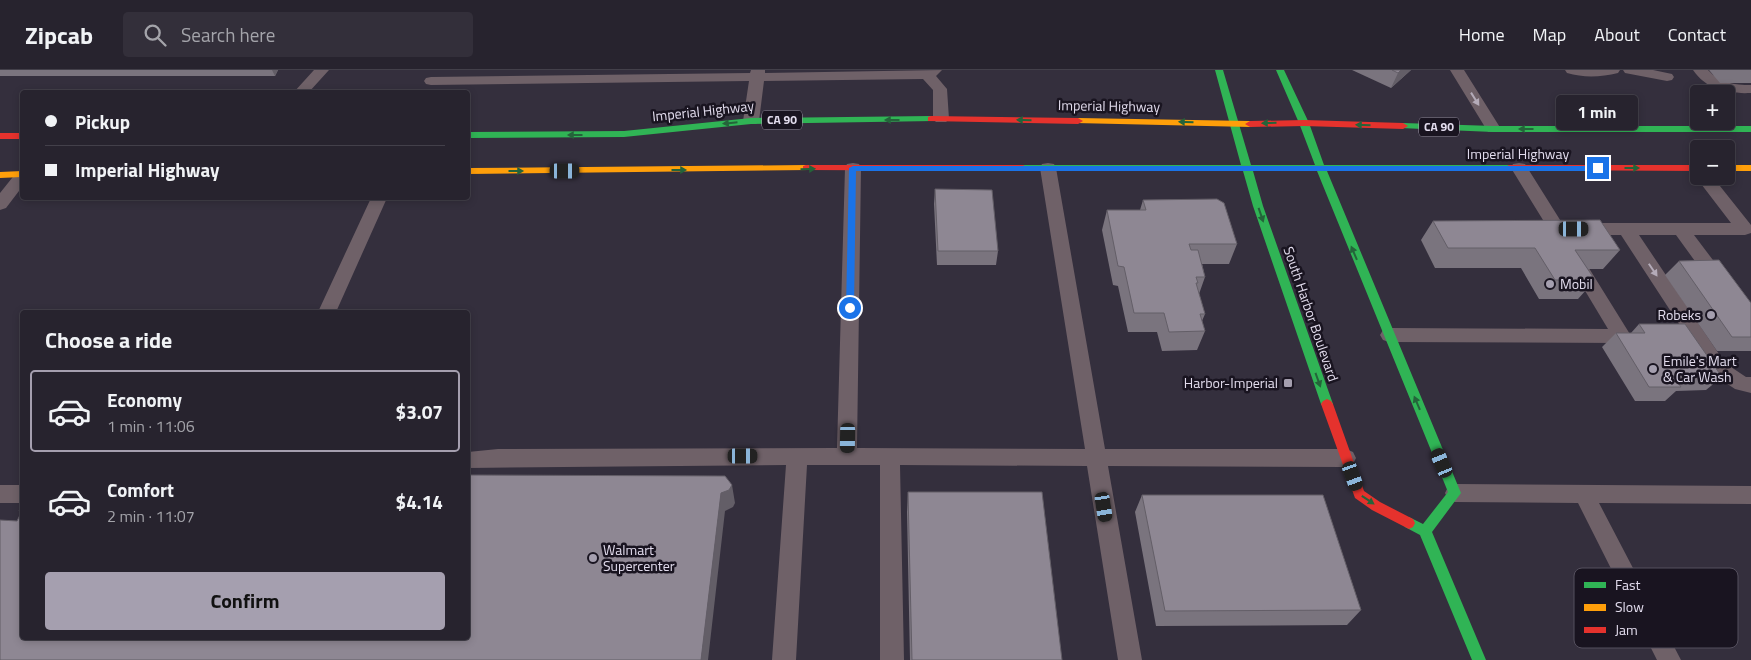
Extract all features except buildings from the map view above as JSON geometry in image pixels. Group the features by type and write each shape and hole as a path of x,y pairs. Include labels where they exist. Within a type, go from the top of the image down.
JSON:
{"main road":[{"name":"South Harbor Boulevard","path":"1219,70 1246,169 1302,335 1359,494 1376,506 1425,531"},
{"path":"1280,70 1304,123 1320,169 1455,493 1425,531 1479,660"},
{"name":"Imperial Highway","path":"470,135 624,134 751,121 941,119 1235,124 1304,123 1493,129 1751,129"},
{"path":"0,136 20,136"},
{"name":"Imperial Highway","path":"470,171 853,168 1519,168 1690,171"},
{"path":"1735,168 1751,168"},
{"path":"0,175 20,176"}],"lane":[{"path":"303,90 322,70"},
{"path":"1457,70 1493,129"},
{"path":"1572,70 1582,73 1613,70"},
{"path":"1630,70 1667,77"},
{"path":"1700,70 1707,79 1719,86 1734,90 1751,89"},
{"path":"431,81 929,72 940,89 941,119"},
{"path":"751,121 757,74"},
{"path":"847,457 853,168"},
{"path":"1048,168 1130,660"},
{"path":"1519,168 1560,234 1626,229 1745,229 1711,185"},
{"path":"0,204 20,179"},
{"path":"328,310 378,200"},
{"path":"1626,229 1718,368 1742,384 1751,385"},
{"path":"1681,229 1728,293"},
{"path":"1388,335 1622,336 1581,269"},
{"path":"784,660 797,457"},
{"path":"470,460 498,458 797,457 1346,458"},
{"path":"890,457 892,660"},
{"path":"1455,493 1751,495"},
{"path":"0,494 20,494"},
{"path":"1584,494 1622,568"},
{"path":"1663,648 1669,660"}],"traffic: fast":[{"path":"1219,70 1258,206 1327,404"},
{"path":"1280,70 1304,123 1335,206 1455,493 1425,531"},
{"path":"470,135 624,134 751,121 931,119"},
{"path":"1403,126 1493,129 1751,129"},
{"path":"1023,168 1509,168"},
{"path":"1409,523 1425,531 1479,660"}],"traffic: slow":[{"path":"1078,121 1250,124"},
{"path":"470,171 806,168"},
{"path":"1735,168 1751,168"},
{"path":"0,175 20,174"}],"traffic: jam":[{"path":"931,119 1078,121"},
{"path":"1250,124 1304,123 1403,126"},
{"path":"0,136 20,136"},
{"path":"806,168 1023,168"},
{"path":"1509,168 1690,168"},
{"path":"1327,404 1359,494 1376,506 1409,523"}],"place":[{"name":"Mobil","path":"1550,284"},
{"name":"Robeks","path":"1711,315"},
{"name":"Emile's Mart & Car Wash","path":"1653,369"},
{"name":"Harbor-Imperial","path":"1288,383"},
{"name":"Walmart Supercenter","path":"593,558"}],"route":[{"path":"850,308 853,168 1598,168"}]}
